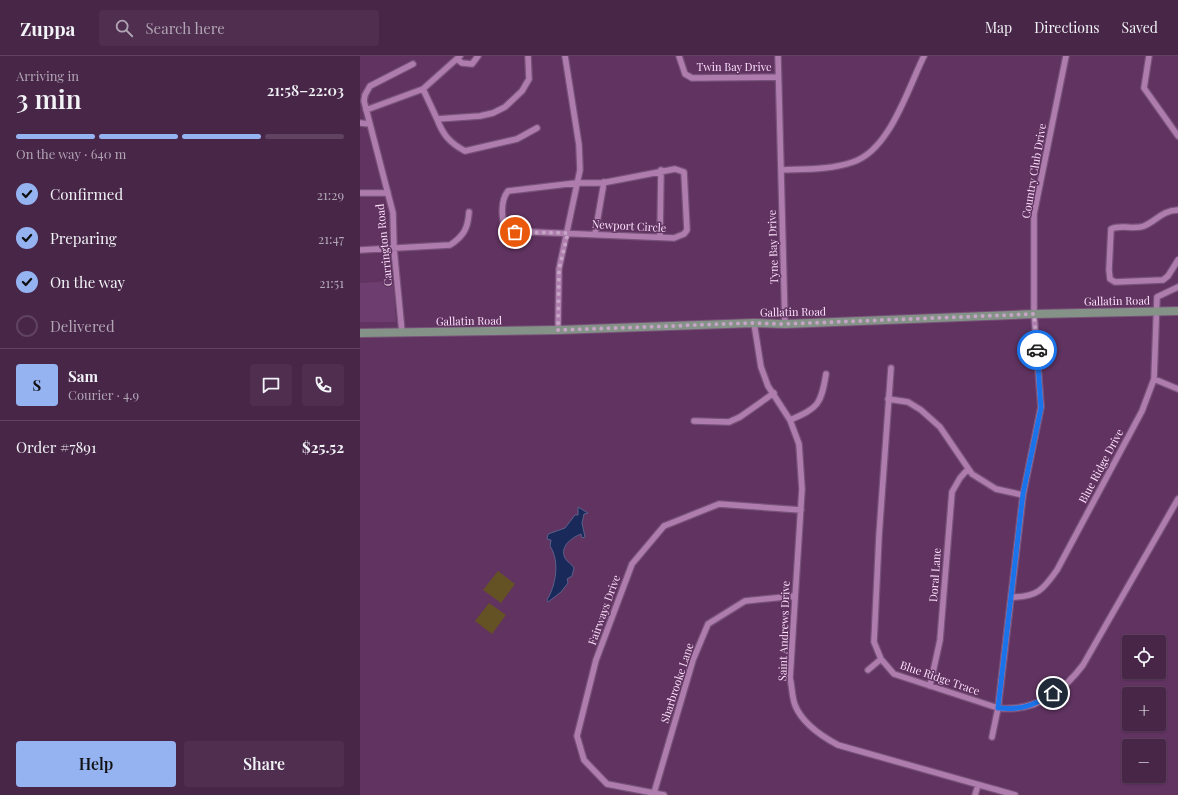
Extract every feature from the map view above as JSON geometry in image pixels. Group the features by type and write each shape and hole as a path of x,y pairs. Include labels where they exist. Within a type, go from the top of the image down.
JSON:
{"main road":[{"name":"Gallatin Road","path":"360,333 558,330 754,323 785,324 1034,314 1178,311"}],"street":[{"path":"366,110 423,89 458,58 462,63 472,64 478,56"},
{"path":"437,119 480,116 493,113 505,107 522,91 529,79 528,56"},
{"path":"558,330 559,269 568,233 576,183 580,170 579,145 565,56"},
{"name":"Twin Bay Drive","path":"680,56 685,74 692,78 778,77"},
{"name":"Tyne Bay Drive","path":"778,56 785,324"},
{"path":"781,170 833,168 854,162 867,155 879,144 892,124 924,56"},
{"name":"Country Club Drive","path":"992,737 998,708 1023,494 1041,408 1034,314 1034,214 1066,56"},
{"path":"1149,56 1144,88 1178,136"},
{"name":"Carrington Road","path":"402,332 394,249 393,212 366,110 365,95 370,86 413,64"},
{"path":"423,89 443,134 452,143 465,150 517,139 537,128"},
{"path":"360,124 370,124"},
{"name":"Newport Circle","path":"675,169 684,172 687,230 684,234 674,238 507,231 503,224 503,197 508,191 576,183 604,182 661,170 675,169"},
{"path":"660,237 661,170"},
{"path":"595,234 604,182"},
{"path":"360,193 388,193"},
{"path":"1178,210 1163,213 1144,226 1116,227 1111,229 1110,279 1115,282 1163,280 1168,276 1178,260"},
{"path":"360,250 450,245 461,238 465,232 469,212"},
{"path":"1155,312 1157,297 1178,288"},
{"name":"Blue Ridge Drive","path":"1012,597 1024,597 1038,593 1047,584 1057,570 1142,411 1154,379 1155,312"},
{"name":"Saint Andrews Drive","path":"754,323 761,367 768,386 774,393 790,420 800,444 802,489 790,678 796,706 811,727 823,737 838,745 1015,795"},
{"name":"Blue Ridge Trace","path":"891,368 874,642 881,659 894,674 998,708 1012,709 1027,707 1053,693 1077,673 1178,499"},
{"path":"790,420 812,411 818,402 824,387 826,374"},
{"path":"1154,379 1178,389"},
{"path":"694,421 718,423 729,422 740,417 774,393"},
{"path":"888,399 908,402 921,410 940,427 972,474 996,489 1023,494"},
{"name":"Doral Lane","path":"930,686 940,640 952,492 960,478 968,469"},
{"name":"Fairways Drive","path":"664,795 607,784 584,760 577,736 596,660 632,564 664,526 719,504 801,510"},
{"name":"Sharbrooke Lane","path":"654,793 693,660 708,624 745,601 795,596"},
{"path":"868,670 881,659"},
{"path":"975,795 978,785"}],"shaded area":[{"path":"393,281 396,322 360,322 360,283"},
{"path":"498,571 515,584 501,603 483,590"},
{"path":"489,603 506,615 492,634 475,621"}],"water":[{"path":"578,507 588,513 584,514 582,523 585,537 582,538 581,534 578,535 565,546 565,558 574,568 572,576 567,579 568,583 561,592 548,602 547,600 555,580 556,566 550,546 551,540 547,539 548,534 565,528 575,515 578,515"}],"way so far":[{"path":"515,232 568,233 559,269 558,330 754,323 785,324 1034,314 1037,350"}],"route":[{"path":"1037,350 1041,408 1023,494 1014,583 998,708 1012,709 1027,707 1041,701 1053,693"}]}
